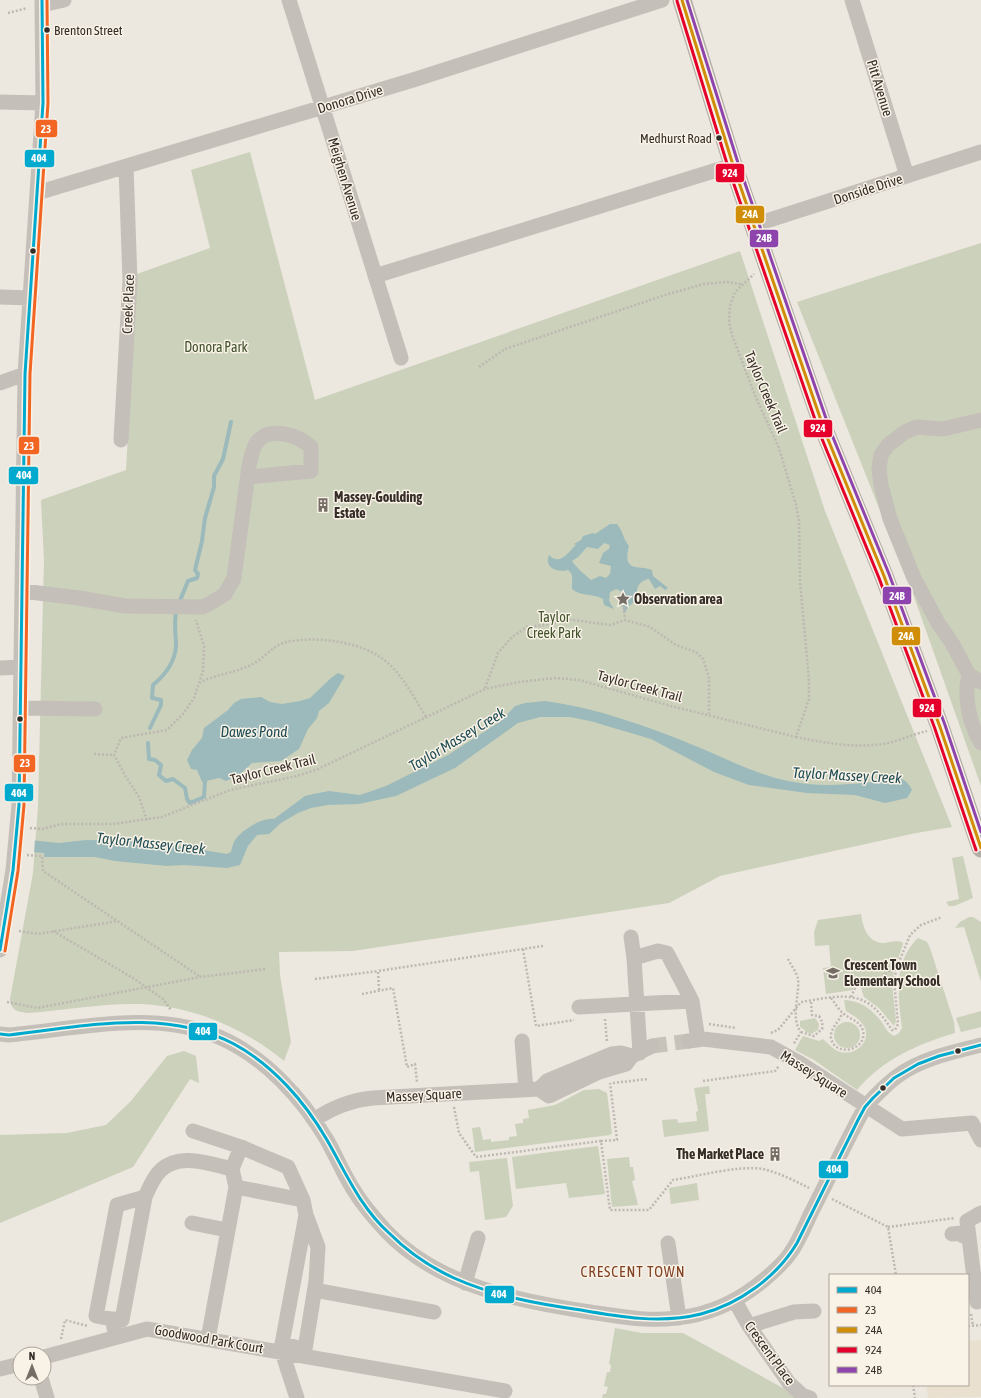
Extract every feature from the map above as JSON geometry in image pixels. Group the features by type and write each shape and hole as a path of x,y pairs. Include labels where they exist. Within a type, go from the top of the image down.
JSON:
{"main road":[{"path":"682,0 733,165 825,432 884,576 938,720 981,848"}],"street":[{"path":"0,950 1,935 13,870 19,805 25,374 43,103 42,3 64,0"},
{"name":"Meighen Avenue","path":"289,0 400,358"},
{"name":"Donora Drive","path":"37,193 323,107 662,0"},
{"name":"Pitt Avenue","path":"852,0 907,176"},
{"path":"0,102 43,103"},
{"name":"Donside Drive","path":"754,225 981,152"},
{"path":"375,276 733,165"},
{"name":"Creek Place","path":"121,440 130,280 126,167"},
{"path":"0,297 31,298"},
{"path":"0,383 25,374"},
{"path":"981,420 943,429 917,427 905,432 888,445 881,455 879,468 881,486 890,519 914,578 938,623 975,678 967,696 973,725 981,743"},
{"path":"22,591 79,598 126,606 192,607 209,604 217,600 225,594 234,578 248,477"},
{"path":"0,668 21,667"},
{"path":"21,708 95,709"},
{"path":"631,937 637,1004"},
{"path":"577,1013 637,1004 692,1001 667,953 658,951 634,958"},
{"name":"Massey Square","path":"692,1001 693,1040 771,1047 800,1063 865,1107"},
{"name":"Massey Square","path":"314,1120 328,1110 353,1100 436,1096 491,1090 532,1090 549,1096 599,1072 626,1064 641,1052 637,1004"},
{"path":"0,1034 9,1035 124,1023 170,1024 219,1037 266,1067 289,1088 328,1141 352,1188 367,1210 389,1234 410,1252 430,1265 465,1282 508,1296 562,1307 655,1320 679,1318 708,1312 735,1301 764,1280 791,1253 865,1107 900,1074 927,1061 981,1045"},
{"path":"522,1041 532,1090"},
{"path":"865,1107 902,1129 972,1123 981,1140"},
{"path":"193,1131 241,1147 288,1167 303,1200 306,1216 318,1247 315,1290 305,1349 290,1351 282,1344 306,1216"},
{"path":"208,1339 236,1187 232,1169 241,1147"},
{"path":"145,1197 117,1205 96,1316 122,1320 145,1197 160,1170 175,1161 193,1160 232,1169"},
{"path":"236,1187 303,1200"},
{"path":"969,1274 960,1237 967,1221 981,1213"},
{"path":"192,1223 227,1230"},
{"path":"465,1282 478,1238"},
{"path":"668,1243 679,1318"},
{"path":"969,1274 974,1295"},
{"path":"315,1290 434,1312"},
{"name":"Crescent Place","path":"735,1301 749,1326 789,1383 802,1395 810,1398"},
{"path":"749,1326 794,1312 814,1311"},
{"path":"112,1319 116,1336"},
{"name":"Goodwood Park Court","path":"52,1355 116,1336 147,1329 290,1351 505,1391"},
{"name":"Goodwood Park Court","path":"290,1351 297,1398"},
{"path":"0,1369 12,1366"},
{"path":"43,1386 47,1398"}],"path":[{"path":"8,13 27,8"},
{"name":"Taylor Creek Trail","path":"28,828 42,829 61,824 114,824 162,817 230,790 297,776 318,769 485,689 519,682 556,678 579,680 671,706 709,714 796,737 809,699 809,680 800,582 799,521 796,505 778,448 756,398 732,335 729,322 730,306 736,292 756,272 768,268"},
{"path":"480,367 505,349 665,295 704,284 727,282 742,285"},
{"path":"623,599 625,620"},
{"path":"114,755 121,738 168,730 183,714 194,698 203,671 204,646 192,607"},
{"path":"485,689 498,653 512,637 527,627 552,624 566,619 610,625 625,620 650,627 676,645 696,652 703,659 709,678 709,714"},
{"path":"199,683 211,676 232,672 254,664 285,642 331,640 357,645 383,659 404,681 426,717"},
{"path":"796,737 820,742 868,745 889,743 926,731"},
{"path":"94,754 114,755"},
{"path":"114,755 139,797 147,820"},
{"path":"42,856 43,871 200,977"},
{"path":"768,1034 778,1030 802,1002 851,996 860,998 870,1004 879,1012 892,1030 898,1028 894,991 896,970 910,935 921,926 942,917"},
{"path":"19,931 38,934 118,921"},
{"path":"53,931 134,978 144,987 163,999 171,1010"},
{"path":"315,978 378,971 543,946"},
{"path":"523,949 536,1026 577,1013"},
{"path":"788,959 798,977 798,1029 801,1032 814,1036 822,1029 823,1024 819,1016 812,1015 812,1001"},
{"path":"7,1002 37,1008 200,977 266,969"},
{"path":"851,996 856,986 872,983 883,977 890,969 896,970"},
{"path":"378,971 379,990"},
{"path":"362,994 393,988 407,1067 415,1064 417,1081"},
{"path":"832,998 842,1013 859,1024 863,1030 862,1038 858,1047 850,1050 842,1049 835,1044 831,1038 833,1028 841,1017 842,1013"},
{"path":"709,1024 740,1028"},
{"path":"796,1041 801,1032"},
{"path":"703,1081 775,1071"},
{"path":"453,1104 459,1133 476,1157 617,1140 610,1083 648,1080"},
{"path":"601,1141 610,1210 649,1210 673,1180 749,1168 764,1169 782,1175"},
{"path":"848,1207 888,1227 896,1274"},
{"path":"65,1320 90,1327"},
{"path":"969,1326 981,1324"},
{"path":"913,1386 915,1398"}],"green space":[{"name":"Taylor Creek Park","path":"250,152 315,400 740,251 825,511 952,827 916,833 720,876 669,903 353,951 279,952 280,975 291,1042 284,1061 269,1049 235,1029 198,1014 179,1009 140,1004 126,1004 28,1013 18,1011 13,1008 10,999 33,873 38,807 44,560 41,500 126,470 137,274 210,248 191,170"},
{"path":"981,243 981,786 912,591 797,302"},
{"path":"963,856 973,898 954,906 949,906 946,902 959,899 952,858"},
{"path":"861,914 865,929 873,940 883,943 899,941 903,944 894,971 892,984 896,1021 894,1026 879,1008 864,997 857,976 852,978 853,990 826,994 823,968 831,967 829,945 815,946 814,932 818,920"},
{"path":"969,917 973,917 981,922 981,982 964,927 955,928 960,922"},
{"path":"918,938 927,942 930,948 954,1022 955,1033 928,1042 902,1054 878,1070 857,1090 814,1060 795,1050 803,1036 819,1041 823,1039 840,1052 853,1052 858,1049 865,1039 865,1028 856,1017 846,1011 844,1000 862,1004 875,1014 890,1034 894,1036 899,1033 902,1028 899,1004 899,980 901,969 904,958 910,947"},
{"path":"981,1011 981,1027 961,1032 956,1018"},
{"path":"815,1018 819,1024 818,1030 811,1034 804,1031 805,1030 800,1027 800,1021"},
{"path":"847,1022 856,1026 860,1035 856,1044 847,1048 838,1044 834,1035 838,1026"},
{"path":"184,1051 196,1056 199,1083 190,1079 133,1167 0,1223 0,1135 67,1133 106,1125 131,1101 167,1056"},
{"path":"709,1086 710,1094 705,1094 709,1131 664,1137 662,1120 677,1119 678,1123 697,1121 696,1112 698,1111 694,1088"},
{"path":"599,1089 607,1093 612,1133 610,1135 475,1152 472,1128 480,1127 483,1140 491,1139 491,1142 509,1140 509,1137 517,1136 515,1124 523,1123 523,1119 529,1118 528,1110 555,1105 584,1090"},
{"path":"598,1146 605,1194 569,1198 566,1183 516,1189 512,1157"},
{"path":"629,1157 630,1167 633,1167 635,1180 632,1181 638,1205 612,1207 607,1159"},
{"path":"507,1158 513,1206 506,1217 485,1220 479,1171 470,1172 469,1162"},
{"path":"697,1183 699,1200 671,1204 669,1188"},
{"path":"615,1328 642,1333 683,1333 783,1388 796,1398 602,1398 603,1394 606,1394 608,1387 604,1386 607,1372 610,1372 611,1365 609,1364"}],"shaded area":[{"path":"981,1340 981,1397 928,1398 926,1386 969,1386 969,1341"}],"water":[{"path":"610,524 617,524 629,546 627,555 630,564 652,570 653,576 668,588 665,590 660,586 655,589 649,579 644,581 637,588 637,594 640,597 634,597 634,602 628,607 624,614 622,604 626,599 623,592 616,589 610,592 609,601 614,609 604,605 603,599 599,597 579,593 572,589 572,576 570,572 568,570 560,571 552,568 548,563 549,555 553,558 561,559 576,545 574,544 581,540 583,536 593,533 595,534","holes":["604,543 610,545 609,549 603,553 599,563 611,566 610,574 606,578 600,576 591,580 572,561 587,547 598,549"]},
{"name":"Dawes Pond","path":"338,673 345,676 329,703 319,711 317,718 308,729 299,749 281,761 252,763 239,775 226,781 219,778 202,782 197,770 191,769 187,760 192,750 202,738 204,728 228,710 234,703 241,699 261,697 270,702 282,704 300,701 310,698"},
{"name":"Taylor Massey Creek","path":"545,701 584,708 623,719 698,747 753,771 788,781 816,785 830,785 858,784 902,779 906,781 912,790 907,798 885,803 855,795 807,793 749,785 714,772 651,739 590,721 570,717 540,717 518,723 455,768 396,796 359,804 328,805 311,808 298,813 281,823 269,834 257,835 248,846 240,865 227,868 184,865 167,866 115,861 95,857 44,857 44,853 0,850 0,837 59,843 86,840 147,841 227,854 231,852 233,844 238,836 247,828 264,820 274,819 305,796 329,791 360,795 386,786 448,755 501,721 515,706 525,703"}],"pier":[{"path":"0,835 35,839 34,854 0,852"}],"waterway":[{"path":"179,603 188,581 197,578 198,574 195,570 202,541 205,518 214,487 214,476 223,459 231,422"},
{"path":"150,728 161,705 161,700 152,698 153,685 169,668 174,657 176,646 175,623 177,609"},
{"path":"148,743 149,759 155,760 161,765 159,775 166,781 173,779 185,788 187,799 190,803 204,797 205,781"}],"tunnel":[{"path":"652,1046 689,1041"}],"transit line":[{"name":"404","path":"0,950 13,870 19,805 25,374 43,103 42,0"},
{"name":"23","path":"5,951 18,871 24,805 30,374 48,103 47,0"},
{"name":"24A","path":"682,0 733,165 825,432 884,576 940,727 981,848"},
{"name":"24B","path":"687,0 738,163 830,430 889,574 945,725 981,832"},
{"name":"924","path":"677,1 728,167 820,434 879,578 935,729 976,850"},
{"name":"404","path":"0,1034 9,1035 94,1025 152,1023 180,1026 207,1033 234,1044 262,1063 298,1098 327,1140 354,1189 370,1212 396,1240 428,1264 445,1274 469,1284 516,1298 611,1315 656,1319 686,1317 715,1309 743,1296 768,1278 789,1255 797,1243 858,1120 865,1107 873,1098 894,1078 918,1064 939,1056 981,1045"}],"place":[{"name":"Brenton Street","path":"47,30"},
{"name":"Medhurst Road","path":"719,138"},
{"name":"Massey-Goulding Estate","path":"323,505"},
{"name":"Observation area","path":"623,599"},
{"name":"Crescent Town Elementary School","path":"833,973"},
{"name":"The Market Place","path":"775,1154"}],"district":[{"name":"CRESCENT TOWN","path":"633,1271"}],"park label":[{"name":"Donora Park","path":"216,347"}]}
